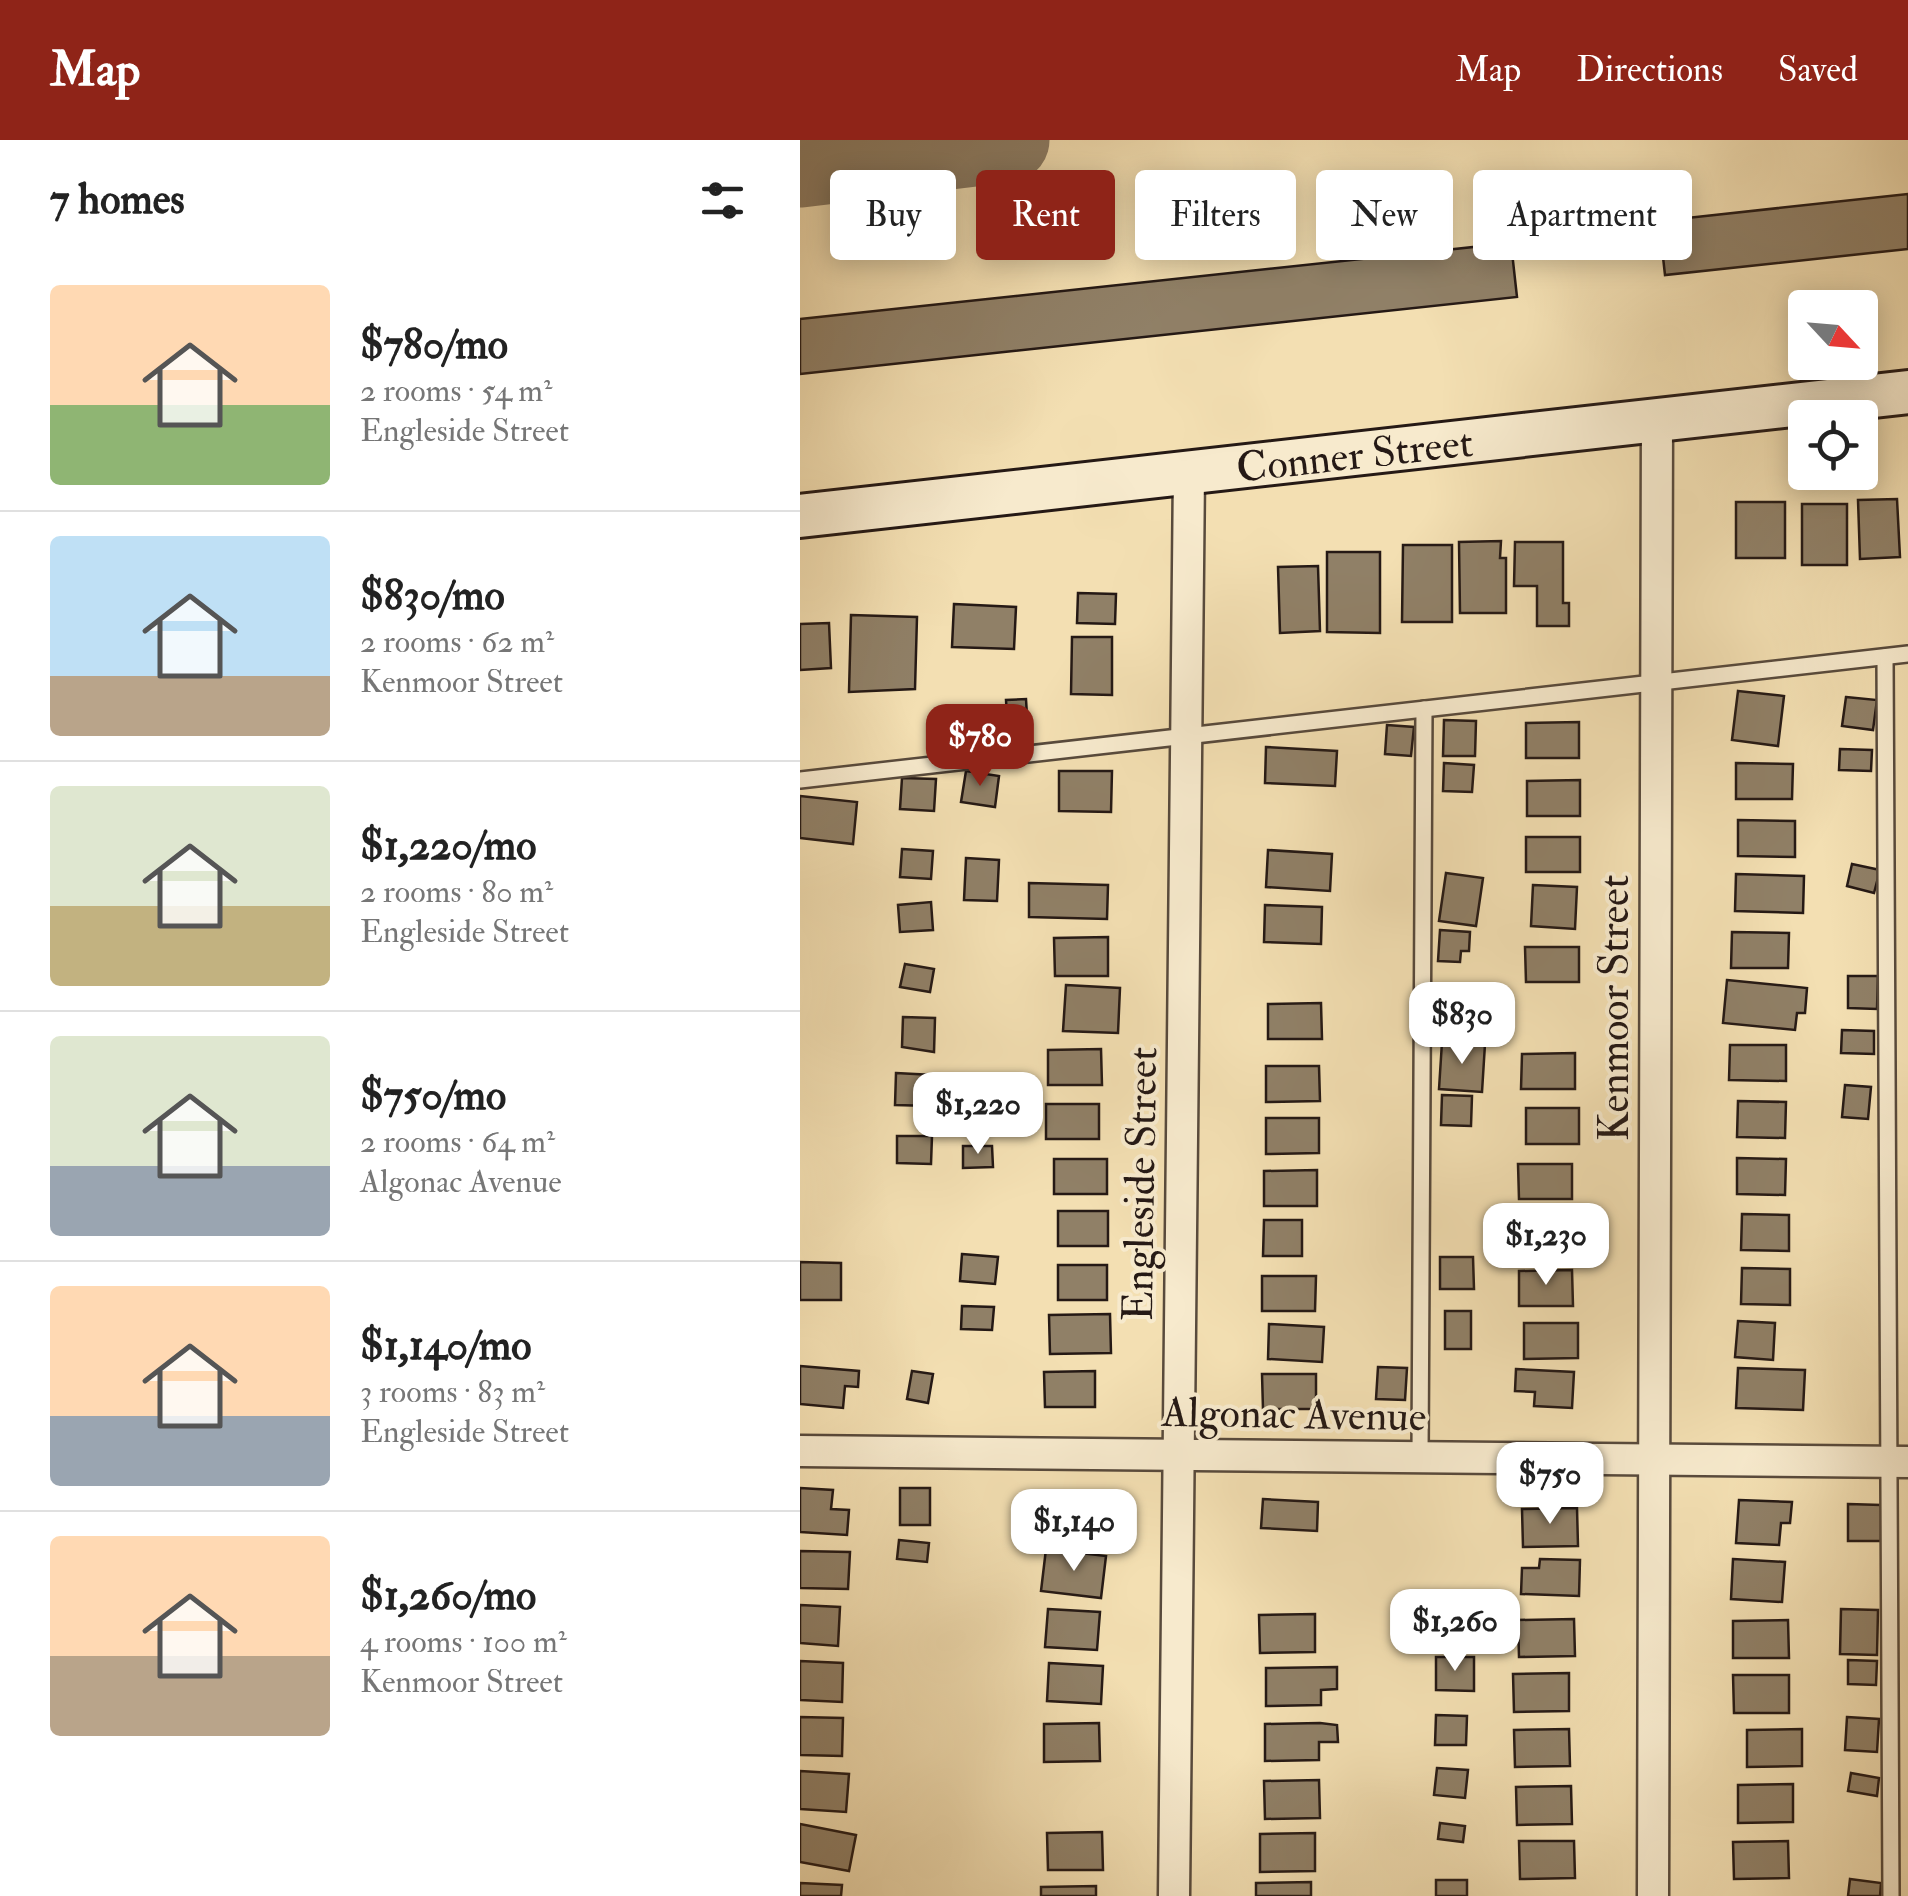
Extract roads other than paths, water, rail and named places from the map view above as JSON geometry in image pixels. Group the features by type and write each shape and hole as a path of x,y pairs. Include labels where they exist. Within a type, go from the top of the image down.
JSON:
{"main road":[{"name":"Conner Street","path":"800,516 1908,392"}],"street":[{"name":"Kenmoor Street","path":"1653,1896 1658,420"},
{"name":"Engleside Street","path":"1174,1896 1189,473"},
{"name":"Algonac Avenue","path":"800,1451 1898,1462"}],"lane":[{"path":"800,780 1908,654"},
{"path":"1885,657 1898,1462 1891,1896"},
{"path":"1420,1456 1424,709"}]}
